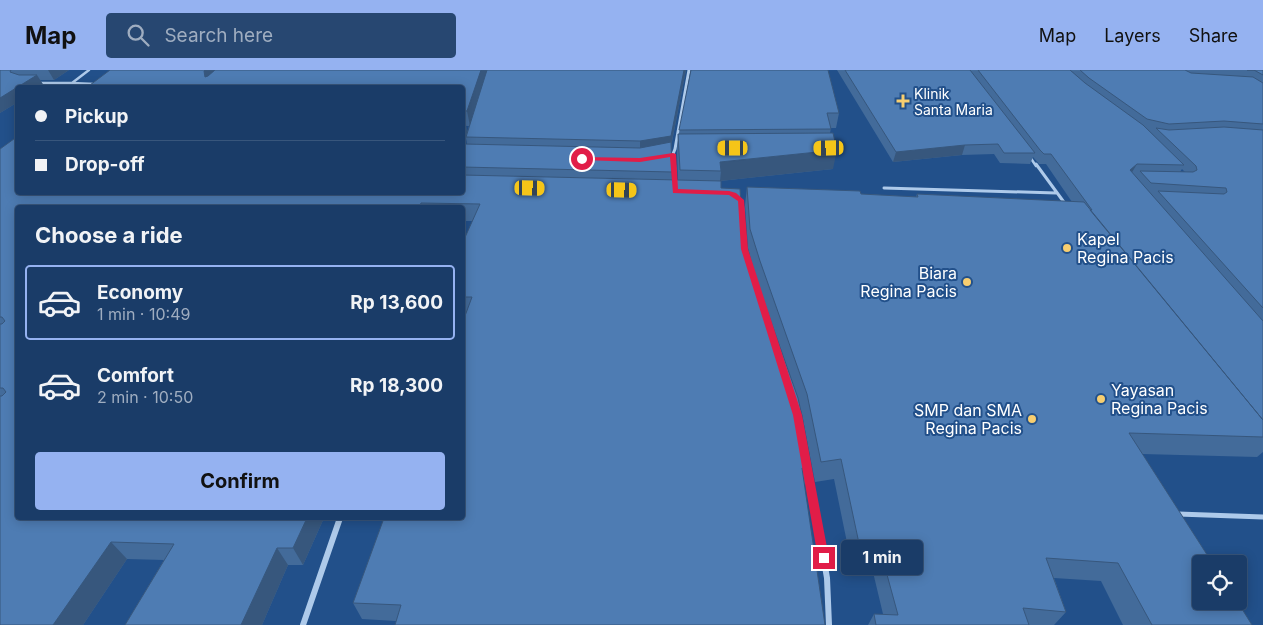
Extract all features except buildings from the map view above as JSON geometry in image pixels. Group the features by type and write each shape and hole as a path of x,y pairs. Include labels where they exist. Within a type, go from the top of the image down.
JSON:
{"street":[{"path":"675,191 673,154 689,70"},
{"path":"675,149 685,149"},
{"path":"656,158 673,154"},
{"path":"734,194 741,200 744,249"},
{"path":"807,461 827,578 829,625"},
{"path":"303,625 339,520"}],"lane":[{"path":"72,83 89,70"},
{"path":"34,83 99,84"},
{"path":"1028,155 1068,207"},
{"path":"884,188 1056,192"},
{"path":"1173,514 1263,517"}],"place":[{"name":"Klinik Santa Maria","path":"903,101"},
{"name":"Kapel Regina Pacis","path":"1067,248"},
{"name":"Biara Regina Pacis","path":"967,282"},
{"name":"Yayasan Regina Pacis","path":"1101,399"},
{"name":"SMP dan SMA Regina Pacis","path":"1032,419"}],"route":[{"path":"582,159 640,160 673,154 675,191 729,193 734,194 741,200 744,249 798,415 824,558"}]}
